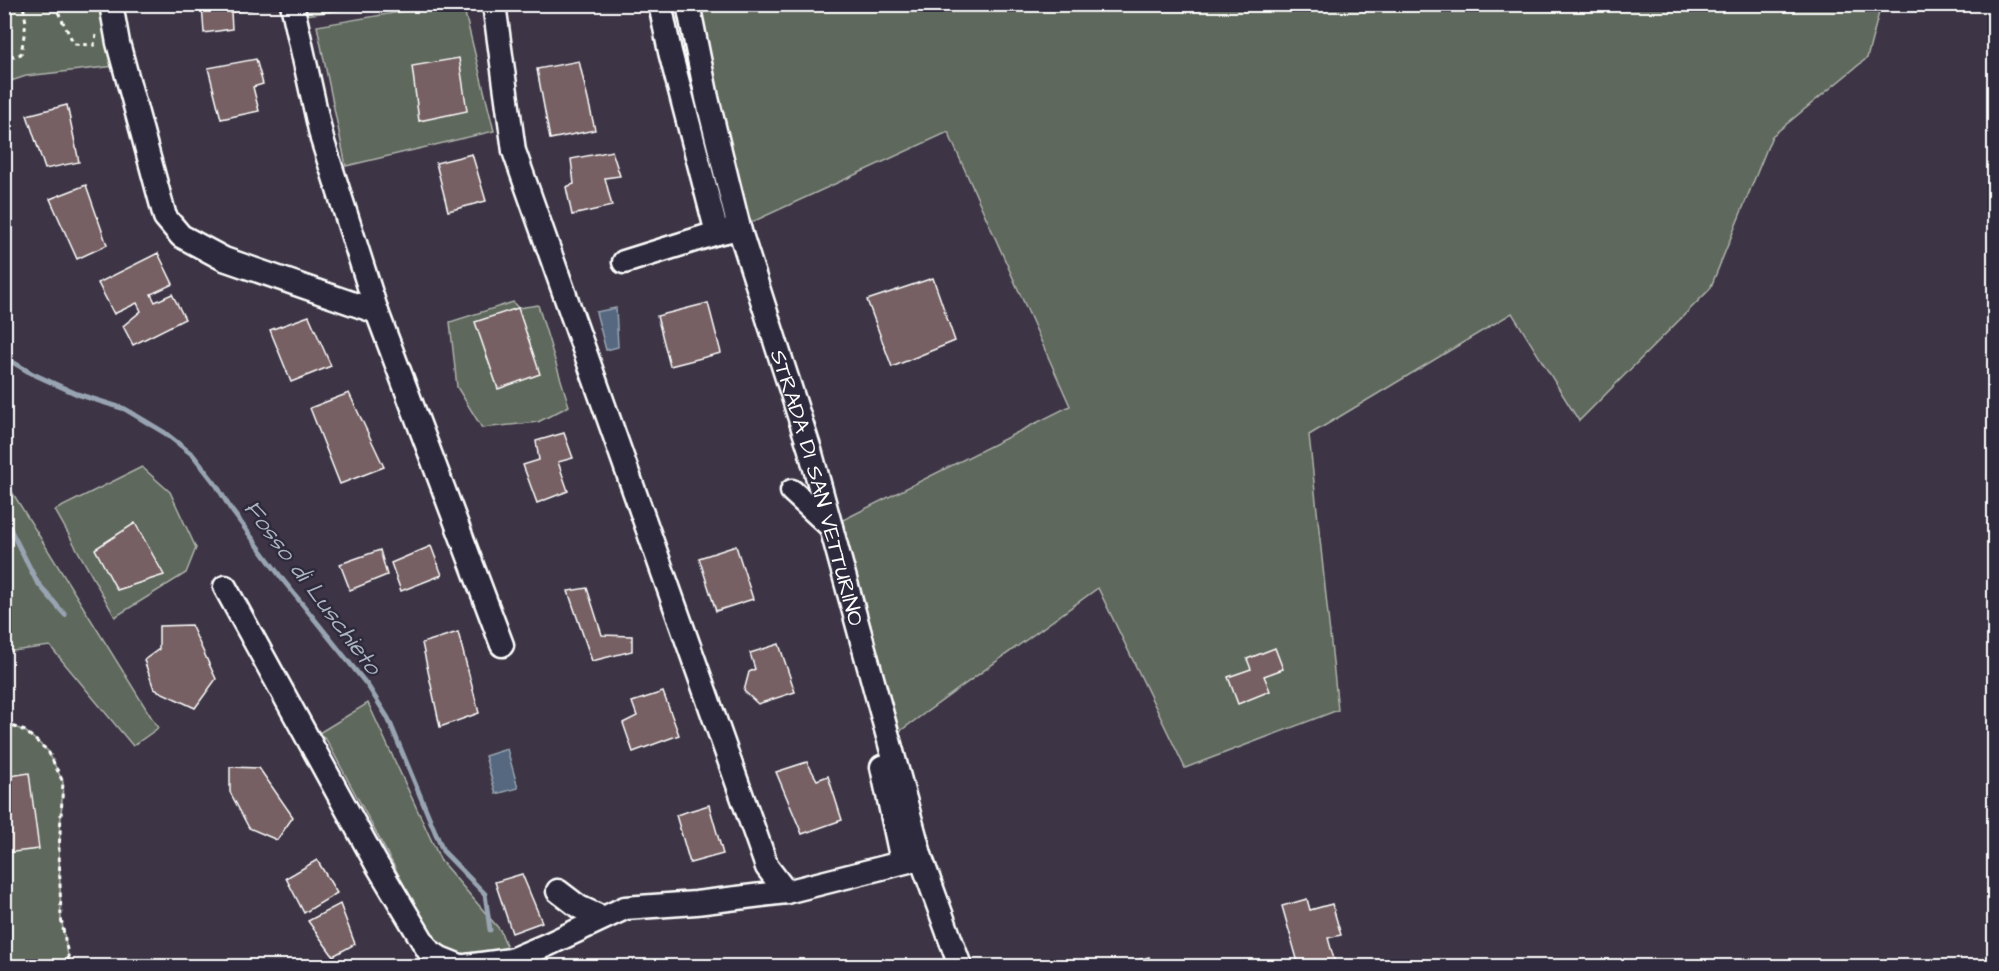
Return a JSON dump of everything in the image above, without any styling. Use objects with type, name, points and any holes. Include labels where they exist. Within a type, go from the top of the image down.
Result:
[{"type":"street","points":[[111,4],[118,43],[165,217],[181,236],[224,259],[377,312]]},
{"type":"street","points":[[292,4],[322,139],[377,312],[502,645]]},
{"type":"street","points":[[494,4],[514,151],[767,867],[786,892]]},
{"type":"street","points":[[624,262],[728,231],[670,52],[660,4]]},
{"type":"street","name":"STRADA DI SAN VETTURINO","points":[[688,4],[707,98],[728,231],[810,450],[831,526],[912,860],[960,966]]},
{"type":"street","points":[[792,491],[831,526]]},
{"type":"street","points":[[225,587],[370,853],[428,950],[460,966]]},
{"type":"street","points":[[466,966],[511,960],[625,908],[696,903],[786,892],[912,860]]},
{"type":"street","points":[[558,891],[579,907],[603,918]]},
{"type":"path","points":[[4,38],[13,57],[21,54],[26,23],[23,4]]},
{"type":"path","points":[[54,4],[74,44],[94,45],[97,30]]},
{"type":"path","points":[[4,723],[25,731],[48,751],[63,782],[59,850],[61,918],[70,966]]},
{"type":"green space","points":[[305,4],[379,5],[306,15]]},
{"type":"green space","points":[[5,5],[112,5],[124,65],[26,76],[5,83]]},
{"type":"green space","points":[[441,5],[463,5],[494,131],[346,166],[317,26]]},
{"type":"green space","points":[[688,5],[1881,5],[1867,58],[1772,136],[1710,289],[1579,421],[1512,313],[1309,435],[1338,710],[1185,768],[1098,588],[889,739],[831,526],[1070,406],[948,132],[739,228]]},
{"type":"green space","points":[[513,302],[518,308],[538,305],[569,406],[538,422],[482,428],[457,387],[450,322]]},
{"type":"green space","points":[[142,467],[170,492],[196,548],[186,573],[115,617],[55,510]]},
{"type":"green space","points":[[4,479],[158,728],[133,746],[50,646],[5,652]]},
{"type":"green space","points":[[368,703],[441,861],[500,930],[509,952],[456,958],[439,950],[327,741],[319,733]]},
{"type":"green space","points":[[4,723],[25,731],[48,751],[63,782],[59,850],[61,918],[70,966],[5,966]]},
{"type":"water","points":[[616,308],[618,347],[606,350],[596,312]]},
{"type":"water","points":[[507,749],[518,788],[496,794],[485,756]]},
{"type":"building","points":[[202,4],[251,4],[252,9],[231,12],[232,29],[204,33]]},
{"type":"building","points":[[459,58],[467,111],[419,121],[412,66]]},
{"type":"building","points":[[256,59],[263,84],[253,87],[259,111],[221,119],[208,68]]},
{"type":"building","points":[[579,61],[595,130],[550,139],[537,69]]},
{"type":"building","points":[[67,105],[79,162],[45,169],[27,115]]},
{"type":"building","points":[[612,151],[620,176],[605,178],[612,206],[572,215],[566,187],[574,184],[571,159]]},
{"type":"building","points":[[472,154],[486,201],[448,211],[436,163]]},
{"type":"building","points":[[86,185],[107,245],[77,259],[50,199]]},
{"type":"building","points":[[158,253],[173,284],[151,294],[155,302],[172,294],[185,319],[133,345],[123,326],[141,311],[137,303],[114,314],[98,283]]},
{"type":"building","points":[[933,278],[955,341],[892,367],[867,300]]},
{"type":"building","points":[[708,303],[721,353],[670,366],[657,316]]},
{"type":"building","points":[[518,308],[540,374],[498,389],[475,322]]},
{"type":"building","points":[[309,316],[331,366],[291,382],[270,330]]},
{"type":"building","points":[[349,393],[384,467],[340,484],[310,408]]},
{"type":"building","points":[[564,433],[573,458],[558,462],[568,491],[537,503],[523,465],[539,460],[536,441]]},
{"type":"building","points":[[135,523],[164,575],[117,590],[95,549]]},
{"type":"building","points":[[431,546],[442,575],[401,591],[391,563]]},
{"type":"building","points":[[736,546],[753,599],[716,611],[699,558]]},
{"type":"building","points":[[380,550],[387,575],[350,590],[340,564]]},
{"type":"building","points":[[587,588],[602,635],[632,636],[632,651],[592,661],[568,591]]},
{"type":"building","points":[[191,625],[216,679],[195,708],[154,689],[144,660],[159,649],[159,626]]},
{"type":"building","points":[[458,632],[479,713],[440,727],[422,643]]},
{"type":"building","points":[[779,644],[795,692],[758,704],[744,691],[749,672],[755,669],[750,653]]},
{"type":"building","points":[[1275,648],[1283,669],[1264,676],[1270,691],[1238,704],[1228,677],[1251,669],[1247,659]]},
{"type":"building","points":[[663,692],[679,735],[633,752],[623,723],[637,716],[632,702]]},
{"type":"building","points":[[807,762],[817,780],[828,776],[842,820],[802,834],[776,772]]},
{"type":"building","points":[[230,767],[259,768],[293,817],[277,840],[249,828],[230,792]]},
{"type":"building","points":[[29,773],[39,849],[5,853],[4,777]]},
{"type":"building","points":[[709,805],[723,854],[690,863],[676,815]]},
{"type":"building","points":[[317,860],[337,893],[304,913],[286,878]]},
{"type":"building","points":[[522,874],[542,922],[512,933],[495,882]]},
{"type":"building","points":[[1307,899],[1310,910],[1332,904],[1341,935],[1328,938],[1335,963],[1322,966],[1299,966],[1282,906]]},
{"type":"building","points":[[340,904],[355,944],[333,956],[308,921]]},
{"type":"building","points":[[1149,957],[1152,966],[1116,966]]},
{"type":"waterway","name":"Fosso di Luschieto","points":[[4,357],[31,373],[77,394],[125,409],[165,433],[193,455],[283,580],[368,686],[388,718],[443,851],[485,894],[490,930]]},
{"type":"waterway","points":[[4,517],[37,582],[65,615]]}]
